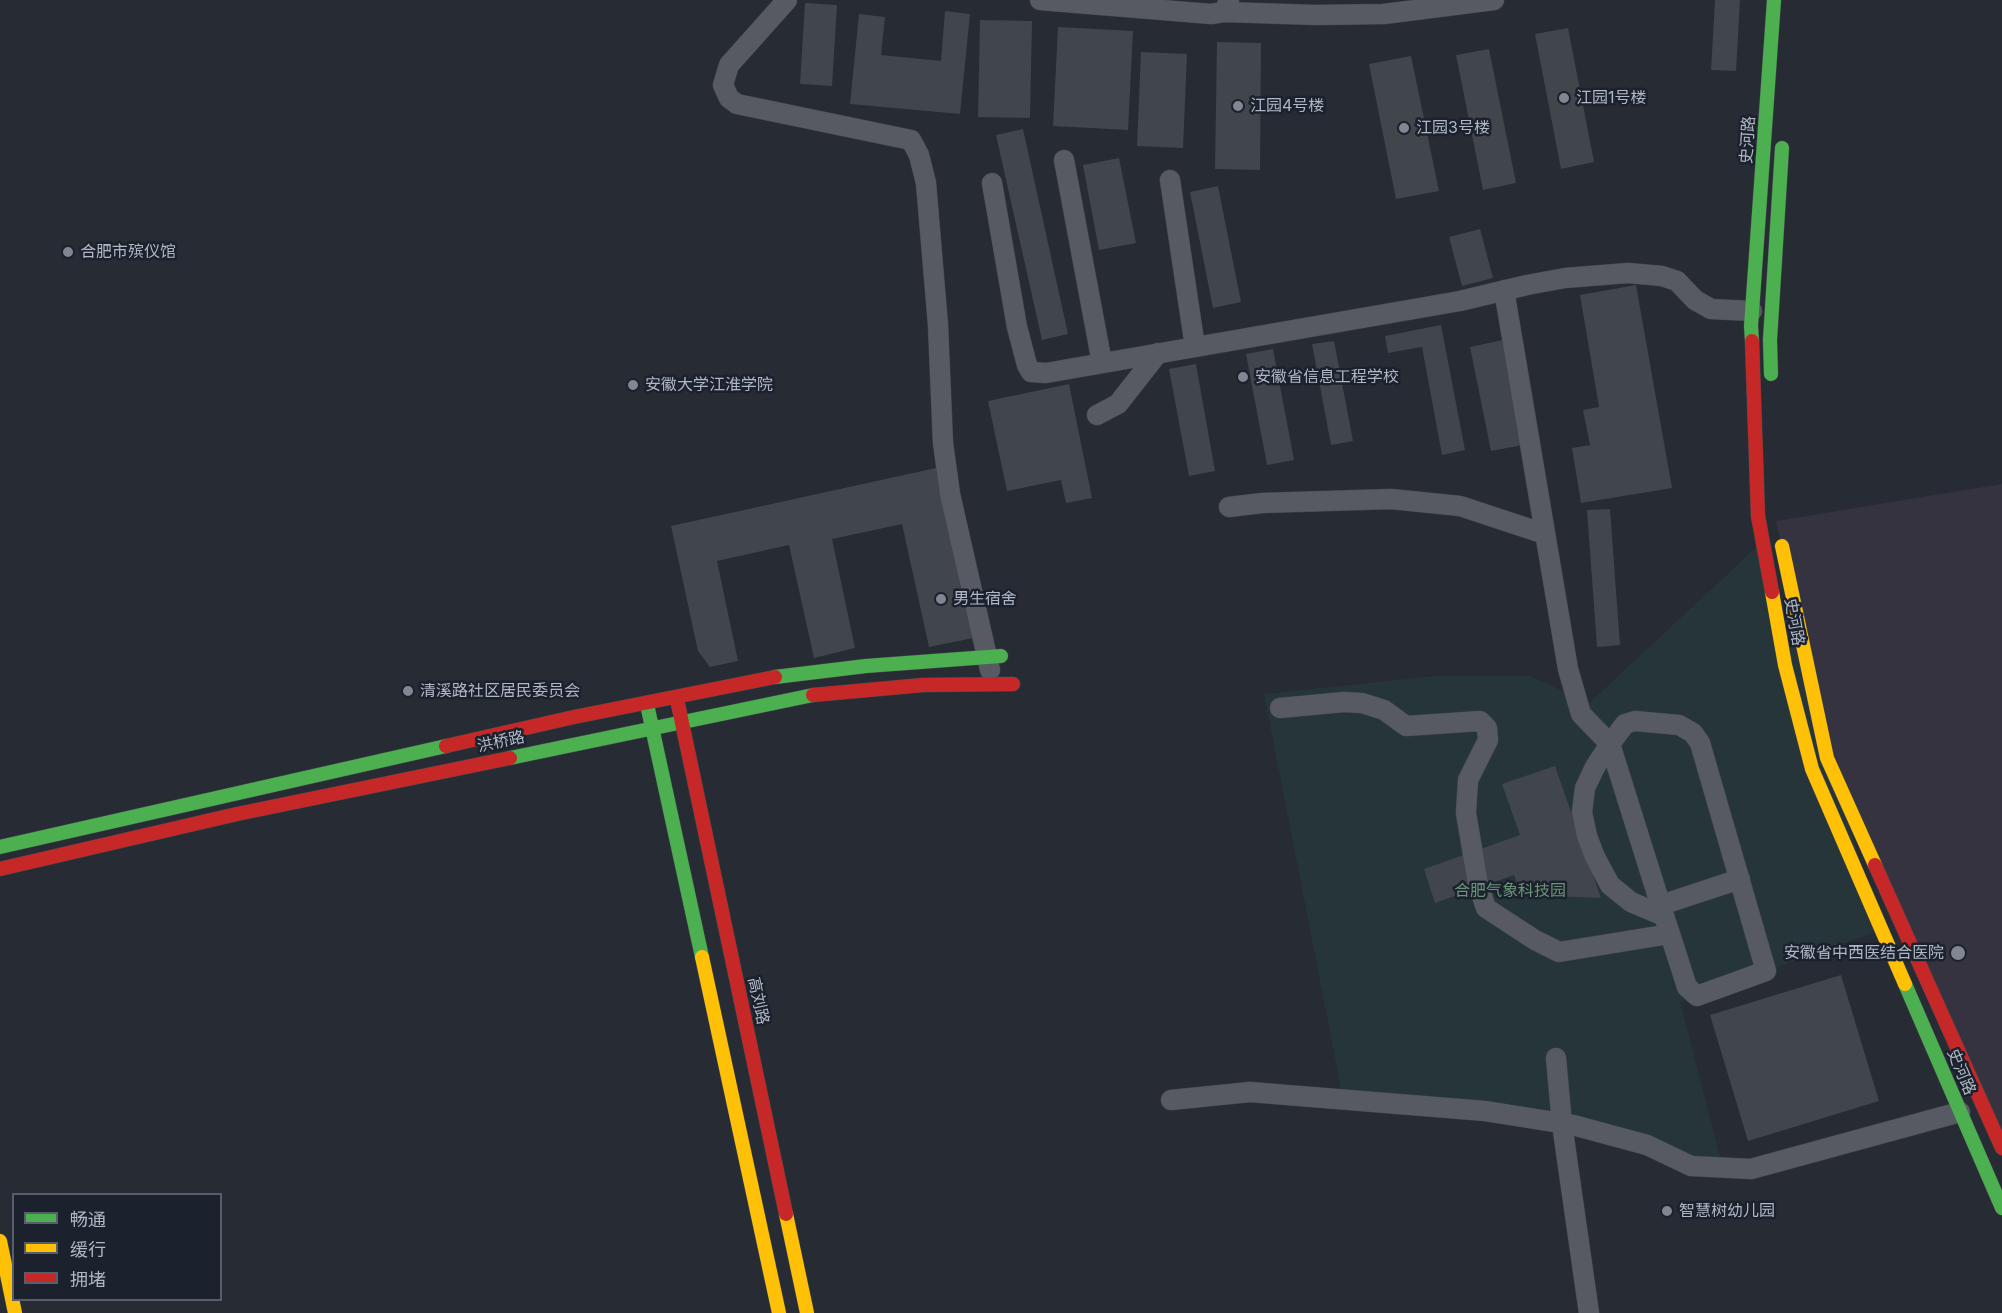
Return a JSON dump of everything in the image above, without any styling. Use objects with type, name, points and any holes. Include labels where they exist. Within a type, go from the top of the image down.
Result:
[{"type":"street","points":[[787,0],[729,64],[723,85],[729,99],[736,104],[911,140],[919,155],[926,183],[938,325],[943,443],[950,494],[994,657],[993,684]]},
{"type":"street","points":[[1040,0],[1211,14],[1227,6],[1317,15],[1384,14],[1494,0]]},
{"type":"street","name":"史河路","points":[[1774,0],[1752,311],[1758,516],[1785,665],[1812,769],[2002,1208]]},
{"type":"street","points":[[1772,390],[1770,340],[1783,138]]},
{"type":"street","points":[[1064,160],[1102,363]]},
{"type":"street","points":[[1170,180],[1195,347]]},
{"type":"street","points":[[992,183],[1017,327],[1031,372],[1046,373],[1460,301],[1565,278],[1628,273],[1662,276],[1677,281],[1695,300],[1711,309],[1752,311]]},
{"type":"street","points":[[1504,290],[1568,669],[1581,714],[1610,744],[1687,987],[1697,996],[1766,971],[1700,743],[1693,733],[1679,724],[1635,721],[1625,724],[1610,744],[1594,767],[1585,788],[1582,812],[1594,857],[1610,885],[1631,902],[1665,918]]},
{"type":"street","points":[[1097,415],[1118,404],[1158,353]]},
{"type":"street","points":[[1229,507],[1262,503],[1391,499],[1460,506],[1545,534]]},
{"type":"street","name":"史河路","points":[[1779,532],[1827,758],[2002,1148]]},
{"type":"street","name":"洪桥路","points":[[0,847],[530,727],[775,677],[866,666],[994,657]]},
{"type":"street","name":"洪桥路","points":[[0,869],[237,814],[812,695],[923,685],[1013,684]]},
{"type":"street","name":"高刘路","points":[[676,696],[807,1313]]},
{"type":"street","points":[[647,702],[779,1313]]},
{"type":"street","points":[[1280,708],[1344,702],[1362,703],[1384,710],[1406,726],[1480,721],[1487,728],[1488,740],[1468,780],[1466,813],[1478,884],[1486,908],[1535,940],[1559,952],[1665,918],[1740,879]]},
{"type":"street","points":[[1556,1058],[1562,1124],[1589,1313]]},
{"type":"street","points":[[1171,1100],[1250,1092],[1485,1111],[1562,1124],[1647,1146],[1691,1166],[1751,1168],[1960,1112]]},
{"type":"street","points":[[0,1241],[12,1299]]},
{"type":"shaded area","name":"安徽省中西医结合医院","points":[[2002,484],[2002,1148],[1827,758],[1776,521]]},
{"type":"green space","name":"合肥气象科技园","points":[[1763,541],[1881,930],[1680,1002],[1723,1168],[1647,1145],[1343,1099],[1264,694],[1434,676],[1530,676],[1589,703]]},
{"type":"building","points":[[1715,0],[1740,0],[1736,71],[1711,70]]},
{"type":"building","points":[[805,3],[837,5],[832,86],[800,84]]},
{"type":"building","points":[[945,11],[970,14],[960,114],[850,104],[859,14],[885,17],[881,55],[941,61]]},
{"type":"building","points":[[980,20],[1032,21],[1030,118],[978,117]]},
{"type":"building","points":[[1058,27],[1133,31],[1128,130],[1053,126]]},
{"type":"building","name":"江园1号楼","points":[[1568,28],[1594,162],[1561,169],[1535,34]]},
{"type":"building","name":"江园4号楼","points":[[1217,42],[1261,43],[1260,170],[1215,169]]},
{"type":"building","points":[[1489,49],[1516,183],[1483,190],[1456,55]]},
{"type":"building","points":[[1141,52],[1187,54],[1183,148],[1137,146]]},
{"type":"building","name":"江园3号楼","points":[[1411,56],[1439,191],[1396,199],[1369,64]]},
{"type":"building","points":[[1023,129],[1068,334],[1042,340],[996,135]]},
{"type":"building","points":[[1119,158],[1136,243],[1099,250],[1083,165]]},
{"type":"building","points":[[1218,186],[1241,302],[1213,308],[1190,192]]},
{"type":"building","points":[[1480,229],[1493,278],[1462,286],[1449,237]]},
{"type":"building","points":[[1636,285],[1672,488],[1581,503],[1572,448],[1590,445],[1583,410],[1599,407],[1580,295]]},
{"type":"building","points":[[1441,325],[1465,450],[1442,455],[1422,347],[1388,353],[1385,336]]},
{"type":"building","points":[[1503,340],[1523,445],[1491,451],[1470,347]]},
{"type":"building","points":[[1334,341],[1353,441],[1331,445],[1312,344]]},
{"type":"building","points":[[1273,349],[1294,460],[1267,465],[1246,354]]},
{"type":"building","points":[[1196,364],[1215,471],[1189,476],[1169,369]]},
{"type":"building","points":[[1069,384],[1092,498],[1066,503],[1061,480],[1007,491],[988,401]]},
{"type":"building","name":"男生宿舍","points":[[936,468],[973,638],[929,647],[902,524],[832,539],[855,648],[814,658],[789,545],[717,561],[738,661],[710,667],[698,651],[671,526]]},
{"type":"building","points":[[1610,509],[1620,645],[1597,647],[1587,510]]},
{"type":"building","points":[[1555,766],[1601,898],[1521,895],[1514,875],[1435,903],[1424,869],[1520,835],[1502,784]]},
{"type":"building","points":[[1841,975],[1879,1101],[1748,1141],[1710,1015]]},
{"type":"traffic: fast","points":[[1752,341],[1751,326],[1774,0]]},
{"type":"traffic: fast","points":[[1771,374],[1770,340],[1782,148]]},
{"type":"traffic: fast","points":[[775,677],[866,666],[1001,656]]},
{"type":"traffic: fast","points":[[510,758],[813,695]]},
{"type":"traffic: fast","points":[[648,709],[702,957]]},
{"type":"traffic: fast","points":[[0,847],[446,746]]},
{"type":"traffic: fast","points":[[1905,984],[2002,1208]]},
{"type":"traffic: slow","points":[[1782,546],[1827,758],[1875,865]]},
{"type":"traffic: slow","points":[[1772,592],[1785,665],[1812,769],[1905,984]]},
{"type":"traffic: slow","points":[[702,957],[779,1313]]},
{"type":"traffic: slow","points":[[786,1214],[807,1313]]},
{"type":"traffic: slow","points":[[0,1241],[12,1299]]},
{"type":"traffic: slow","points":[[12,1301],[15,1313]]},
{"type":"traffic: jam","points":[[1752,341],[1758,516],[1772,592]]},
{"type":"traffic: jam","points":[[446,746],[574,717],[775,677]]},
{"type":"traffic: jam","points":[[813,695],[923,685],[1013,684]]},
{"type":"traffic: jam","points":[[678,704],[786,1214]]},
{"type":"traffic: jam","points":[[0,869],[237,814],[510,758]]},
{"type":"traffic: jam","points":[[1875,865],[2002,1148]]},
{"type":"place","name":"江园1号楼","points":[[1564,98]]},
{"type":"place","name":"江园4号楼","points":[[1238,106]]},
{"type":"place","name":"江园3号楼","points":[[1404,128]]},
{"type":"place","name":"合肥市殡仪馆","points":[[68,252]]},
{"type":"place","name":"安徽省信息工程学校","points":[[1243,377]]},
{"type":"place","name":"安徽大学江淮学院","points":[[633,385]]},
{"type":"place","name":"男生宿舍","points":[[941,599]]},
{"type":"place","name":"清溪路社区居民委员会","points":[[408,691]]},
{"type":"place","name":"安徽省中西医结合医院","points":[[1958,953]]},
{"type":"place","name":"智慧树幼儿园","points":[[1667,1211]]}]
